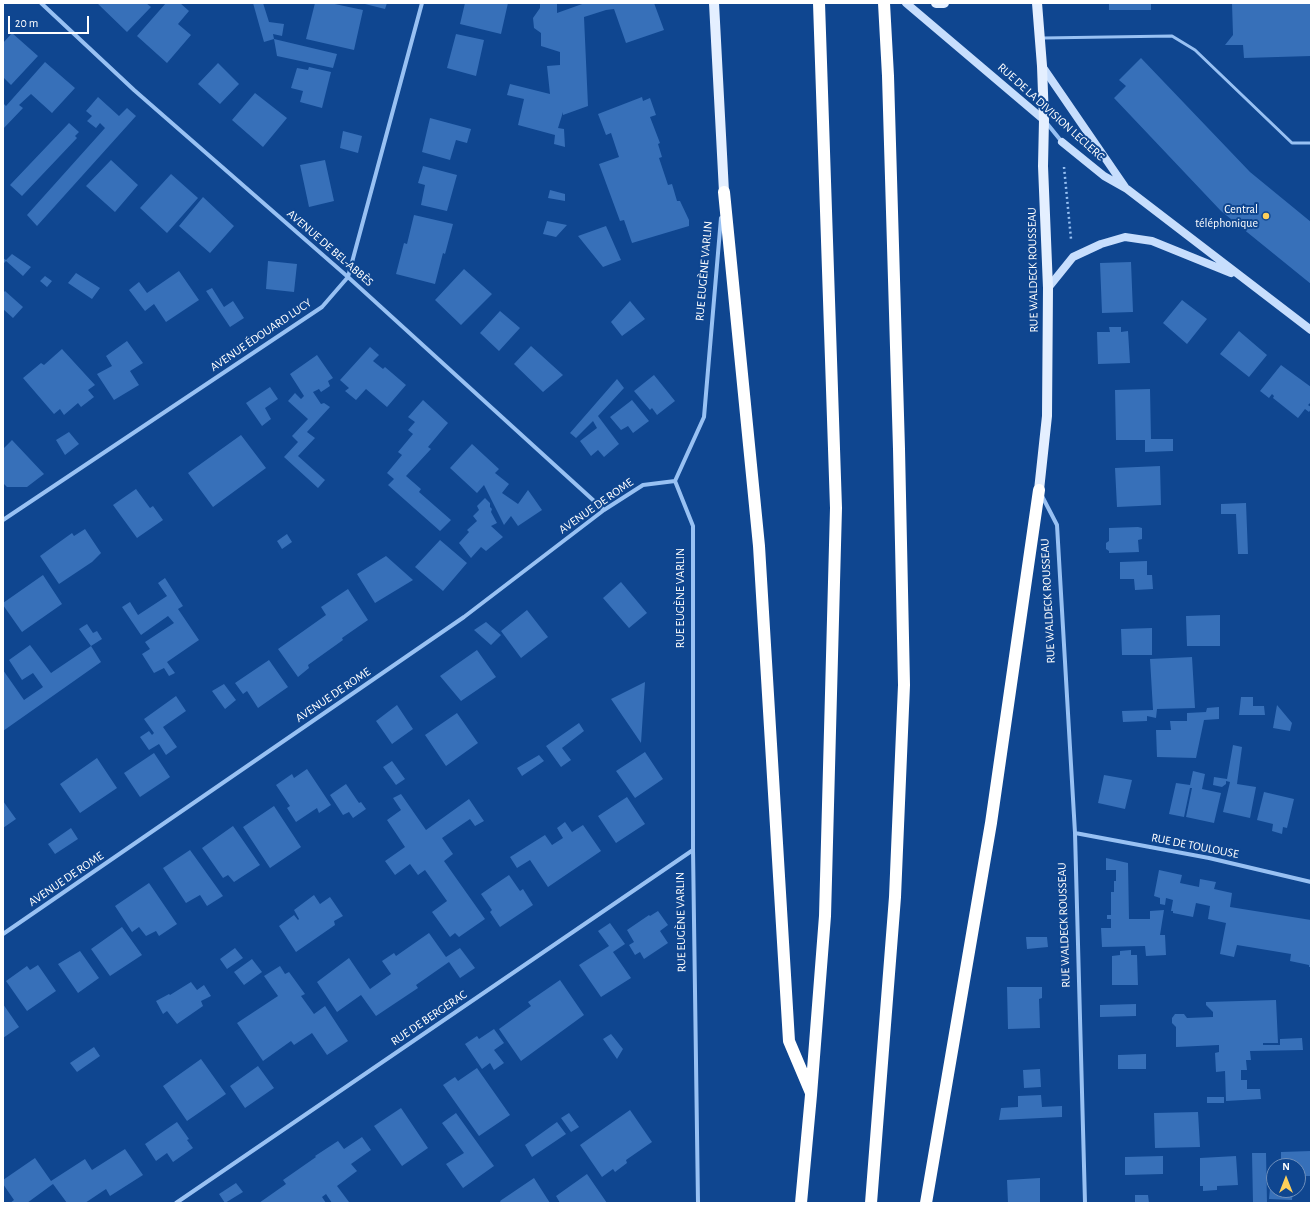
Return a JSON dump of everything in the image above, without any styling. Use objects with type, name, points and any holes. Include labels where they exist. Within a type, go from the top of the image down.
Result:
[{"type":"highway","points":[[801,1203],[825,916],[836,508],[819,3]]},
{"type":"highway","points":[[871,1203],[895,898],[904,685],[888,76],[884,3]]},
{"type":"highway","points":[[724,192],[759,546],[789,1041],[811,1095]]},
{"type":"highway","points":[[926,1203],[991,823],[1039,490]]},
{"type":"main road","name":"RUE EUGÈNE VARLIN","points":[[714,3],[724,192]]},
{"type":"main road","points":[[936,3],[944,3]]},
{"type":"main road","name":"RUE WALDECK ROUSSEAU","points":[[1037,3],[1042,66],[1044,120],[1043,166],[1048,288],[1047,416],[1039,490]]},
{"type":"street","name":"AVENUE DE BEL-ABBÈS","points":[[41,3],[134,90],[348,277],[604,510]]},
{"type":"street","name":"AVENUE ÉDOUARD LUCY","points":[[4,518],[322,307],[348,277],[422,3]]},
{"type":"street","name":"RUE DE LA DIVISION LECLERC","points":[[906,3],[1044,120],[1062,142],[1104,176],[1127,189],[1311,330]]},
{"type":"street","name":"RUE DE LA DIVISION LECLERC","points":[[1042,66],[1127,189]]},
{"type":"street","name":"RUE EUGÈNE VARLIN","points":[[698,1203],[693,850],[693,526],[675,481],[704,417],[724,192]]},
{"type":"street","name":"RUE DE LA DIVISION LECLERC","points":[[1048,288],[1073,257],[1101,244],[1125,238],[1152,241],[1240,277]]},
{"type":"street","name":"AVENUE DE ROME","points":[[3,934],[464,617],[604,510],[643,485],[675,481]]},
{"type":"street","name":"RUE WALDECK ROUSSEAU","points":[[1039,490],[1057,525],[1074,833],[1085,1203]]},
{"type":"street","name":"RUE DE TOULOUSE","points":[[1074,833],[1209,858],[1311,882]]},
{"type":"street","name":"RUE DE BERGERAC","points":[[176,1203],[693,850]]},
{"type":"lane","points":[[1040,38],[1172,36],[1195,50],[1292,144],[1311,143]]},
{"type":"path","points":[[1064,160],[1071,240]]},
{"type":"building","points":[[97,3],[146,3],[151,7],[127,32]]},
{"type":"building","points":[[166,3],[180,3],[189,11],[178,24],[191,35],[167,63],[137,36]]},
{"type":"building","points":[[253,3],[263,3],[269,22],[284,24],[282,36],[273,34],[274,39],[264,42]]},
{"type":"building","points":[[315,3],[330,3],[363,10],[354,50],[306,39]]},
{"type":"building","points":[[361,3],[387,3],[385,9]]},
{"type":"building","points":[[465,3],[508,3],[501,34],[460,24]]},
{"type":"building","points":[[540,3],[557,3],[557,13],[585,3],[654,3],[664,30],[626,43],[614,9],[584,17],[588,106],[563,115],[563,112],[558,128],[564,129],[565,147],[554,144],[555,135],[518,125],[524,99],[507,95],[510,84],[550,94],[547,66],[560,65],[560,52],[541,46],[541,33],[534,28],[533,18],[540,8]]},
{"type":"building","points":[[1109,3],[1151,3],[1151,10],[1109,10]]},
{"type":"building","points":[[1232,3],[1311,3],[1311,56],[1244,58],[1243,45],[1225,45],[1233,35]]},
{"type":"building","points":[[12,33],[38,56],[11,85],[3,77],[3,43]]},
{"type":"building","points":[[456,34],[484,40],[476,76],[447,68]]},
{"type":"building","points":[[274,39],[337,54],[333,68],[277,56]]},
{"type":"building","points":[[1141,58],[1250,172],[1311,222],[1311,284],[1221,211],[1114,98],[1126,86],[1119,80]]},
{"type":"building","points":[[45,62],[75,88],[52,113],[31,94],[19,105],[23,108],[3,129],[3,103],[6,106]]},
{"type":"building","points":[[218,63],[239,84],[220,104],[198,84]]},
{"type":"building","points":[[309,67],[331,72],[322,108],[300,102],[303,91],[291,88],[297,68],[308,70]]},
{"type":"building","points":[[255,93],[287,118],[263,147],[232,120]]},
{"type":"building","points":[[98,97],[119,116],[127,108],[136,116],[37,226],[27,215],[105,128],[100,123],[96,128],[87,121],[92,116],[86,111]]},
{"type":"building","points":[[642,97],[643,101],[650,98],[656,115],[650,117],[660,143],[658,144],[662,157],[659,158],[668,185],[672,184],[677,201],[680,201],[689,220],[689,226],[632,243],[624,220],[620,221],[599,164],[619,157],[611,133],[606,135],[598,114]]},
{"type":"building","points":[[430,118],[471,129],[467,143],[456,140],[450,160],[422,152]]},
{"type":"building","points":[[69,123],[79,132],[75,136],[77,138],[22,196],[10,185]]},
{"type":"building","points":[[343,131],[362,136],[358,153],[340,148]]},
{"type":"building","points":[[111,160],[138,185],[115,212],[86,186]]},
{"type":"building","points":[[325,160],[334,201],[309,207],[300,165]]},
{"type":"building","points":[[423,166],[457,175],[447,211],[421,205],[425,185],[418,183]]},
{"type":"building","points":[[171,174],[198,198],[167,233],[140,208]]},
{"type":"building","points":[[550,190],[565,194],[565,201],[548,198]]},
{"type":"building","points":[[203,197],[234,226],[210,253],[179,226]]},
{"type":"building","points":[[414,215],[453,224],[445,254],[443,253],[435,284],[396,274],[404,243],[407,244]]},
{"type":"building","points":[[547,221],[567,225],[556,237],[543,234]]},
{"type":"building","points":[[606,226],[621,260],[603,267],[578,236]]},
{"type":"building","points":[[12,254],[31,267],[23,276],[6,261],[3,264],[3,258],[6,260]]},
{"type":"building","points":[[268,261],[297,264],[294,292],[266,289]]},
{"type":"building","points":[[1131,262],[1133,312],[1102,313],[1100,263]]},
{"type":"building","points":[[464,269],[492,294],[461,325],[435,300]]},
{"type":"building","points":[[179,271],[199,300],[166,322],[154,304],[145,311],[129,290],[139,282],[147,293]]},
{"type":"building","points":[[76,273],[100,288],[92,299],[68,283]]},
{"type":"building","points":[[45,276],[52,281],[47,287],[40,281]]},
{"type":"building","points":[[212,288],[224,307],[233,301],[244,318],[230,327],[206,291]]},
{"type":"building","points":[[5,291],[23,307],[13,318],[3,309],[3,293]]},
{"type":"building","points":[[1182,300],[1207,319],[1187,344],[1163,323]]},
{"type":"building","points":[[630,301],[645,319],[622,336],[611,322]]},
{"type":"building","points":[[500,311],[520,328],[499,351],[480,333]]},
{"type":"building","points":[[1109,327],[1121,327],[1121,332],[1128,331],[1130,363],[1098,364],[1097,332],[1110,332]]},
{"type":"building","points":[[1239,331],[1267,355],[1249,377],[1220,354]]},
{"type":"building","points":[[127,341],[143,363],[130,371],[139,385],[114,400],[97,374],[112,366],[106,356]]},
{"type":"building","points":[[531,346],[563,375],[543,392],[514,364]]},
{"type":"building","points":[[370,347],[379,355],[373,361],[383,369],[385,367],[406,385],[387,407],[366,389],[356,400],[345,391],[349,388],[340,380]]},
{"type":"building","points":[[62,349],[95,385],[88,390],[94,397],[81,407],[78,403],[64,415],[60,409],[54,414],[23,378],[41,363],[44,365]]},
{"type":"building","points":[[317,355],[333,378],[328,381],[330,386],[321,392],[319,389],[313,392],[321,404],[324,403],[330,407],[307,432],[315,438],[298,456],[325,480],[318,488],[284,457],[298,442],[292,436],[308,419],[288,401],[295,393],[301,399],[304,396],[290,374]]},
{"type":"building","points":[[1281,365],[1311,387],[1311,402],[1308,405],[1311,409],[1309,412],[1305,409],[1298,418],[1273,398],[1274,396],[1272,394],[1269,398],[1260,391]]},
{"type":"building","points":[[654,375],[675,401],[657,415],[652,408],[650,410],[634,391]]},
{"type":"building","points":[[617,379],[624,388],[598,416],[619,444],[604,457],[598,450],[591,456],[580,441],[597,428],[593,421],[576,438],[570,433]]},
{"type":"building","points":[[270,387],[278,399],[265,408],[271,419],[262,426],[246,403]]},
{"type":"building","points":[[1150,389],[1151,439],[1173,439],[1173,451],[1145,452],[1145,440],[1116,440],[1115,390]]},
{"type":"building","points":[[423,400],[448,423],[428,447],[431,449],[406,476],[421,489],[419,492],[451,520],[440,531],[388,485],[394,479],[387,473],[402,455],[398,452],[413,434],[408,430],[415,422],[408,417]]},
{"type":"building","points":[[632,400],[649,421],[633,433],[628,426],[621,430],[610,417]]},
{"type":"building","points":[[69,432],[79,444],[65,455],[56,440]]},
{"type":"building","points":[[241,435],[266,468],[213,507],[188,473]]},
{"type":"building","points":[[12,440],[44,474],[27,487],[7,487],[3,483],[3,449]]},
{"type":"building","points":[[472,444],[499,469],[495,473],[509,484],[502,493],[518,504],[528,490],[542,510],[518,526],[511,516],[504,525],[484,485],[477,493],[450,468]]},
{"type":"building","points":[[1160,466],[1161,505],[1117,507],[1115,468]]},
{"type":"building","points":[[136,489],[150,508],[153,506],[163,520],[137,538],[113,505]]},
{"type":"building","points":[[485,498],[490,503],[490,507],[492,509],[491,512],[497,523],[491,526],[503,537],[486,551],[481,547],[471,558],[459,543],[469,532],[467,530],[477,521],[473,516],[479,510],[477,506]]},
{"type":"building","points":[[1246,503],[1248,554],[1238,554],[1236,514],[1221,514],[1221,504]]},
{"type":"building","points":[[1109,528],[1142,528],[1142,539],[1138,540],[1139,552],[1109,553],[1106,549],[1106,543],[1109,541]]},
{"type":"building","points":[[85,529],[101,553],[92,562],[59,584],[40,556],[72,533],[74,536]]},
{"type":"building","points":[[287,534],[292,542],[282,549],[277,541]]},
{"type":"building","points":[[440,540],[467,563],[443,591],[415,567]]},
{"type":"building","points":[[386,556],[413,580],[375,603],[357,574]]},
{"type":"building","points":[[1147,561],[1147,575],[1152,575],[1153,589],[1135,590],[1134,579],[1120,579],[1120,562]]},
{"type":"building","points":[[43,575],[62,604],[22,632],[3,603]]},
{"type":"building","points":[[165,578],[183,606],[178,609],[199,640],[167,662],[175,673],[169,676],[164,668],[154,673],[142,654],[150,649],[145,642],[174,623],[168,616],[141,635],[122,607],[130,602],[138,615],[167,596],[158,583]]},
{"type":"building","points":[[621,582],[647,613],[629,628],[603,598]]},
{"type":"building","points":[[348,589],[368,620],[308,665],[309,668],[298,677],[278,649],[326,615],[321,607]]},
{"type":"building","points":[[527,610],[548,637],[521,658],[501,631]]},
{"type":"building","points":[[1220,615],[1220,646],[1187,646],[1186,616]]},
{"type":"building","points":[[486,622],[501,635],[491,645],[474,630]]},
{"type":"building","points":[[87,624],[93,633],[97,631],[102,639],[91,646],[79,629]]},
{"type":"building","points":[[1152,628],[1152,655],[1122,655],[1121,629]]},
{"type":"building","points":[[30,645],[51,673],[91,646],[101,662],[3,731],[3,670],[24,700],[43,687],[33,673],[22,680],[9,660]]},
{"type":"building","points":[[477,650],[496,677],[461,701],[440,676]]},
{"type":"building","points":[[1192,657],[1195,708],[1157,709],[1156,718],[1147,716],[1147,721],[1123,722],[1122,711],[1153,710],[1150,659]]},
{"type":"building","points":[[269,660],[288,687],[258,708],[247,691],[243,694],[235,683]]},
{"type":"building","points":[[645,682],[641,743],[611,699]]},
{"type":"building","points":[[224,684],[236,700],[225,709],[212,691]]},
{"type":"building","points":[[176,696],[186,711],[163,727],[177,747],[166,755],[159,744],[149,750],[140,737],[149,731],[152,735],[154,733],[144,719]]},
{"type":"building","points":[[1241,697],[1253,697],[1253,706],[1264,706],[1265,715],[1239,715]]},
{"type":"building","points":[[397,705],[413,729],[392,744],[376,721]]},
{"type":"building","points":[[1277,705],[1292,723],[1290,731],[1273,728]]},
{"type":"building","points":[[1219,707],[1219,719],[1204,720],[1196,758],[1157,757],[1156,730],[1171,730],[1170,721],[1187,721],[1187,713],[1206,712],[1207,708]]},
{"type":"building","points":[[457,713],[478,743],[446,766],[425,735]]},
{"type":"building","points":[[579,723],[584,731],[562,748],[571,760],[561,767],[546,746]]},
{"type":"building","points":[[1233,745],[1242,747],[1237,784],[1256,787],[1250,818],[1223,812],[1230,782],[1226,781],[1226,784],[1222,787],[1213,785],[1214,777],[1227,779]]},
{"type":"building","points":[[645,752],[663,779],[635,798],[616,771]]},
{"type":"building","points":[[154,753],[170,777],[140,797],[124,773]]},
{"type":"building","points":[[539,755],[544,761],[522,776],[517,768]]},
{"type":"building","points":[[97,758],[117,788],[80,813],[60,784]]},
{"type":"building","points":[[392,761],[405,779],[396,785],[383,767]]},
{"type":"building","points":[[307,769],[331,805],[319,813],[317,808],[296,822],[287,808],[290,806],[276,785],[292,774],[294,778]]},
{"type":"building","points":[[1193,771],[1205,774],[1202,789],[1221,793],[1214,823],[1186,817],[1192,788],[1190,788],[1184,817],[1169,814],[1176,783],[1190,785]]},
{"type":"building","points":[[1104,775],[1132,780],[1125,809],[1098,803]]},
{"type":"building","points":[[346,784],[359,803],[361,802],[366,809],[353,818],[349,812],[343,815],[330,795]]},
{"type":"building","points":[[1264,792],[1294,799],[1287,828],[1283,827],[1282,834],[1272,831],[1273,824],[1257,820]]},
{"type":"building","points":[[401,794],[426,830],[469,799],[484,821],[475,826],[470,819],[442,838],[453,854],[444,861],[485,919],[459,937],[455,933],[450,937],[432,912],[447,901],[425,870],[418,875],[410,864],[395,875],[385,861],[405,847],[387,820],[401,810],[393,798]]},
{"type":"building","points":[[627,797],[645,824],[616,843],[598,816]]},
{"type":"building","points":[[3,801],[16,819],[3,828]]},
{"type":"building","points":[[274,806],[301,847],[270,868],[243,827]]},
{"type":"building","points":[[565,822],[572,832],[583,825],[601,851],[548,887],[530,860],[517,868],[510,857],[545,835],[552,845],[563,838],[557,828]]},
{"type":"building","points":[[233,826],[260,865],[234,882],[228,875],[223,878],[202,848]]},
{"type":"building","points":[[71,828],[78,839],[55,854],[48,844]]},
{"type":"building","points":[[190,850],[223,896],[207,906],[200,895],[186,903],[163,868]]},
{"type":"building","points":[[1106,858],[1128,863],[1129,919],[1150,919],[1150,911],[1164,910],[1160,935],[1165,935],[1166,955],[1146,956],[1145,946],[1102,947],[1101,928],[1111,928],[1111,919],[1107,919],[1107,915],[1111,915],[1111,892],[1114,892],[1114,881],[1116,881],[1116,870],[1106,870]]},
{"type":"building","points":[[1159,870],[1182,875],[1180,883],[1199,887],[1200,879],[1216,882],[1214,889],[1232,893],[1230,907],[1311,920],[1311,967],[1309,967],[1309,965],[1290,961],[1291,954],[1237,945],[1234,957],[1220,954],[1226,923],[1208,919],[1210,906],[1196,903],[1193,917],[1173,913],[1173,911],[1171,911],[1173,900],[1166,898],[1165,905],[1160,904],[1160,898],[1154,896]]},
{"type":"building","points":[[509,875],[520,891],[523,889],[533,905],[500,927],[490,912],[492,910],[481,894]]},
{"type":"building","points":[[149,883],[177,924],[159,936],[156,931],[146,936],[139,927],[132,932],[115,906]]},
{"type":"building","points":[[314,895],[320,904],[330,897],[343,916],[334,921],[335,925],[296,952],[279,926],[294,915],[298,920],[299,919],[294,910]]},
{"type":"building","points":[[658,911],[668,925],[660,931],[668,943],[644,959],[640,952],[635,955],[629,945],[634,942],[627,930],[649,915],[650,916]]},
{"type":"building","points":[[610,923],[625,944],[613,952],[631,978],[601,997],[579,965],[609,946],[598,931]]},
{"type":"building","points":[[122,927],[142,955],[110,976],[91,949]]},
{"type":"building","points":[[429,933],[446,957],[460,948],[475,968],[460,978],[449,962],[416,985],[418,988],[376,1016],[361,995],[337,1012],[317,982],[349,958],[370,989],[391,974],[382,961],[394,953],[396,956]]},
{"type":"building","points":[[1026,937],[1047,937],[1048,947],[1027,949]]},
{"type":"building","points":[[235,948],[243,958],[227,969],[220,959]]},
{"type":"building","points":[[1131,950],[1131,955],[1137,955],[1138,985],[1112,985],[1112,956],[1120,955],[1120,951]]},
{"type":"building","points":[[80,951],[99,978],[78,993],[58,964]]},
{"type":"building","points":[[252,959],[262,972],[244,985],[234,972]]},
{"type":"building","points":[[38,965],[56,991],[27,1011],[6,981],[27,966],[30,970]]},
{"type":"building","points":[[280,966],[285,974],[289,972],[305,994],[301,996],[314,1014],[325,1006],[348,1041],[327,1055],[312,1033],[294,1045],[291,1041],[263,1061],[237,1023],[278,996],[264,976]]},
{"type":"building","points":[[560,980],[584,1015],[521,1061],[499,1029],[531,1006],[528,1002]]},
{"type":"building","points":[[191,982],[197,990],[204,985],[211,996],[201,1001],[203,1006],[177,1024],[167,1011],[163,1014],[156,1001],[169,994],[170,995]]},
{"type":"building","points":[[1007,987],[1042,987],[1042,998],[1039,999],[1040,1028],[1008,1029]]},
{"type":"building","points":[[1276,1000],[1278,1043],[1263,1043],[1263,1045],[1280,1045],[1280,1039],[1302,1038],[1303,1050],[1250,1051],[1251,1060],[1246,1060],[1247,1070],[1241,1070],[1241,1080],[1247,1080],[1247,1089],[1260,1089],[1261,1099],[1226,1101],[1225,1071],[1216,1072],[1215,1053],[1219,1052],[1219,1045],[1176,1047],[1176,1027],[1172,1023],[1172,1018],[1175,1014],[1184,1014],[1187,1018],[1213,1017],[1213,1012],[1206,1005],[1206,1002]]},
{"type":"building","points":[[3,1004],[19,1027],[3,1038]]},
{"type":"building","points":[[1136,1004],[1136,1016],[1100,1017],[1100,1005]]},
{"type":"building","points":[[494,1029],[504,1043],[494,1050],[504,1063],[494,1070],[490,1063],[482,1069],[465,1044],[477,1036],[479,1039]]},
{"type":"building","points":[[611,1034],[623,1049],[617,1059],[603,1039]]},
{"type":"building","points":[[94,1047],[100,1056],[77,1072],[70,1063]]},
{"type":"building","points":[[1146,1054],[1146,1069],[1118,1069],[1118,1055]]},
{"type":"building","points":[[201,1059],[226,1094],[187,1121],[163,1086]]},
{"type":"building","points":[[258,1066],[274,1088],[245,1108],[230,1086]]},
{"type":"building","points":[[477,1068],[510,1115],[479,1136],[443,1085],[455,1077],[458,1081]]},
{"type":"building","points":[[1040,1069],[1041,1087],[1024,1088],[1023,1070]]},
{"type":"building","points":[[1041,1095],[1042,1107],[1062,1106],[1062,1117],[999,1120],[1001,1108],[1018,1107],[1018,1096]]},
{"type":"building","points":[[1207,1097],[1224,1097],[1224,1103],[1207,1103]]},
{"type":"building","points":[[401,1108],[428,1148],[402,1166],[374,1126]]},
{"type":"building","points":[[630,1110],[652,1142],[626,1160],[627,1163],[615,1172],[613,1169],[602,1177],[580,1145]]},
{"type":"building","points":[[1198,1112],[1200,1147],[1155,1148],[1154,1113]]},
{"type":"building","points":[[456,1113],[494,1166],[463,1188],[446,1164],[464,1153],[442,1123]]},
{"type":"building","points":[[569,1113],[579,1127],[571,1132],[561,1118]]},
{"type":"building","points":[[177,1122],[189,1139],[187,1140],[193,1148],[173,1162],[167,1153],[156,1161],[145,1144]]},
{"type":"building","points":[[557,1122],[566,1134],[532,1157],[525,1145]]},
{"type":"building","points":[[362,1137],[371,1150],[351,1164],[357,1171],[337,1186],[349,1202],[332,1203],[326,1194],[322,1197],[326,1203],[259,1203],[286,1184],[283,1180],[338,1141],[344,1149]]},
{"type":"building","points":[[125,1149],[143,1175],[110,1196],[106,1189],[85,1203],[67,1203],[53,1184],[27,1203],[10,1203],[14,1200],[3,1184],[3,1180],[35,1158],[51,1181],[85,1159],[92,1170]]},
{"type":"building","points":[[1311,1151],[1311,1176],[1306,1176],[1306,1158],[1281,1158],[1281,1152]]},
{"type":"building","points":[[1252,1153],[1266,1153],[1267,1203],[1253,1203]]},
{"type":"building","points":[[1163,1156],[1163,1174],[1125,1175],[1125,1157]]},
{"type":"building","points":[[1236,1156],[1238,1185],[1217,1186],[1217,1190],[1203,1191],[1203,1186],[1200,1186],[1200,1158]]},
{"type":"building","points":[[587,1174],[607,1203],[560,1203],[556,1196]]},
{"type":"building","points":[[534,1178],[550,1203],[501,1203],[500,1201]]},
{"type":"building","points":[[1040,1178],[1040,1203],[1008,1203],[1007,1180]]},
{"type":"building","points":[[236,1183],[243,1192],[225,1203],[219,1194]]},
{"type":"building","points":[[1135,1195],[1148,1195],[1149,1203],[1135,1203]]},
{"type":"building","points":[[1269,1198],[1292,1198],[1292,1200]]},
{"type":"place","name":"Central téléphonique","points":[[1266,216]]}]
